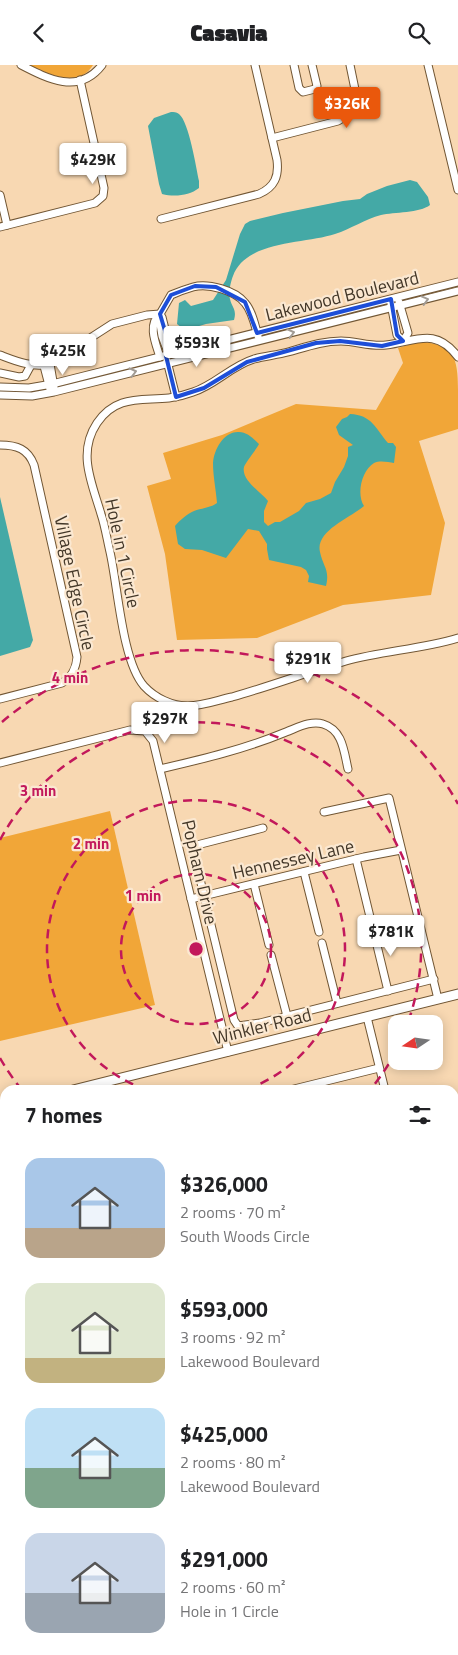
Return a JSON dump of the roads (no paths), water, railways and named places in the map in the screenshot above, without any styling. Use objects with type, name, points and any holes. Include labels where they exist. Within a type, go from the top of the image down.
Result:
[{"type":"street","points":[[21,65],[45,77],[67,83],[94,74],[102,65]]},
{"type":"street","points":[[161,219],[266,191],[276,180],[278,174],[272,137],[255,65]]},
{"type":"street","points":[[294,65],[299,88],[302,92],[315,89],[317,86],[312,65]]},
{"type":"street","points":[[272,137],[338,121],[351,113],[357,99],[350,65]]},
{"type":"street","points":[[430,65],[458,190]]},
{"type":"street","points":[[0,195],[4,226],[95,203],[103,196],[104,188],[80,80]]},
{"type":"street","name":"Lakewood Boulevard","points":[[0,395],[32,396],[52,388],[257,333],[458,282]]},
{"type":"street","points":[[176,397],[162,344],[153,329],[155,319],[160,315],[171,295],[195,286],[216,287],[233,294],[245,302],[252,317],[259,341]]},
{"type":"street","name":"Lakewood Boulevard","points":[[166,358],[259,341],[458,291]]},
{"type":"street","points":[[394,298],[400,307],[408,333],[403,341],[397,335],[392,309],[394,298]]},
{"type":"street","points":[[0,355],[24,364],[47,365],[112,324],[147,315],[160,315]]},
{"type":"street","points":[[160,315],[163,318],[168,341],[162,344]]},
{"type":"street","name":"Hole in 1 Circle","points":[[458,357],[448,346],[436,340],[421,338],[382,346],[340,341],[316,343],[247,362],[204,388],[176,397],[140,399],[119,405],[107,413],[97,424],[90,436],[87,451],[88,473],[111,555],[131,663],[141,683],[151,693],[175,705],[198,705],[261,689],[350,660],[379,653],[423,647],[458,638]]},
{"type":"street","points":[[0,373],[19,377],[26,376],[31,365]]},
{"type":"street","points":[[47,365],[52,388]]},
{"type":"street","name":"Lakewood Boulevard","points":[[0,387],[52,388]]},
{"type":"street","name":"Village Edge Circle","points":[[0,445],[20,447],[27,452],[34,465],[77,657],[75,670],[62,683],[0,699]]},
{"type":"street","points":[[160,769],[244,748],[303,725],[317,723],[330,727],[340,737],[348,769]]},
{"type":"street","name":"Popham Drive","points":[[0,763],[130,730],[144,731],[153,741],[228,1052]]},
{"type":"street","points":[[324,812],[389,798],[438,999]]},
{"type":"street","points":[[263,828],[197,845],[193,850],[233,1017],[238,1026],[434,979]]},
{"type":"street","name":"Hennessey Lane","points":[[191,899],[401,850]]},
{"type":"street","points":[[356,859],[371,921]]},
{"type":"street","points":[[304,872],[320,932]]},
{"type":"street","points":[[254,884],[269,945]]},
{"type":"street","points":[[373,929],[388,991]]},
{"type":"street","points":[[322,943],[337,1003]]},
{"type":"street","points":[[271,955],[286,1016]]},
{"type":"street","name":"Winkler Road","points":[[93,1085],[458,994]]},
{"type":"street","points":[[367,1017],[384,1085]]},
{"type":"street","points":[[310,1085],[379,1068]]},
{"type":"water","points":[[171,112],[179,114],[186,126],[199,181],[199,188],[191,193],[181,195],[162,194],[148,126],[154,118]]},
{"type":"water","points":[[410,180],[417,182],[428,197],[430,205],[426,208],[375,217],[335,234],[278,245],[250,256],[240,264],[231,284],[229,296],[235,311],[234,320],[206,324],[189,329],[182,328],[177,324],[179,303],[185,300],[191,306],[213,300],[226,280],[240,234],[245,224],[283,213],[360,199],[387,186]]},
{"type":"water","points":[[350,414],[368,420],[388,443],[393,443],[396,447],[394,463],[384,461],[370,466],[363,477],[360,489],[364,506],[328,531],[323,538],[320,544],[320,552],[327,572],[326,586],[308,582],[309,576],[306,570],[301,567],[269,560],[267,544],[259,531],[248,529],[226,558],[202,550],[185,549],[178,544],[175,526],[191,512],[217,503],[213,463],[215,452],[229,434],[234,432],[245,433],[259,444],[245,465],[244,472],[248,481],[268,501],[264,511],[264,522],[268,526],[275,522],[280,522],[299,511],[306,503],[331,493],[344,467],[348,456],[348,447],[353,445],[339,435],[336,427],[342,419]]},
{"type":"water","points":[[0,497],[33,640],[30,647],[0,656]]}]
